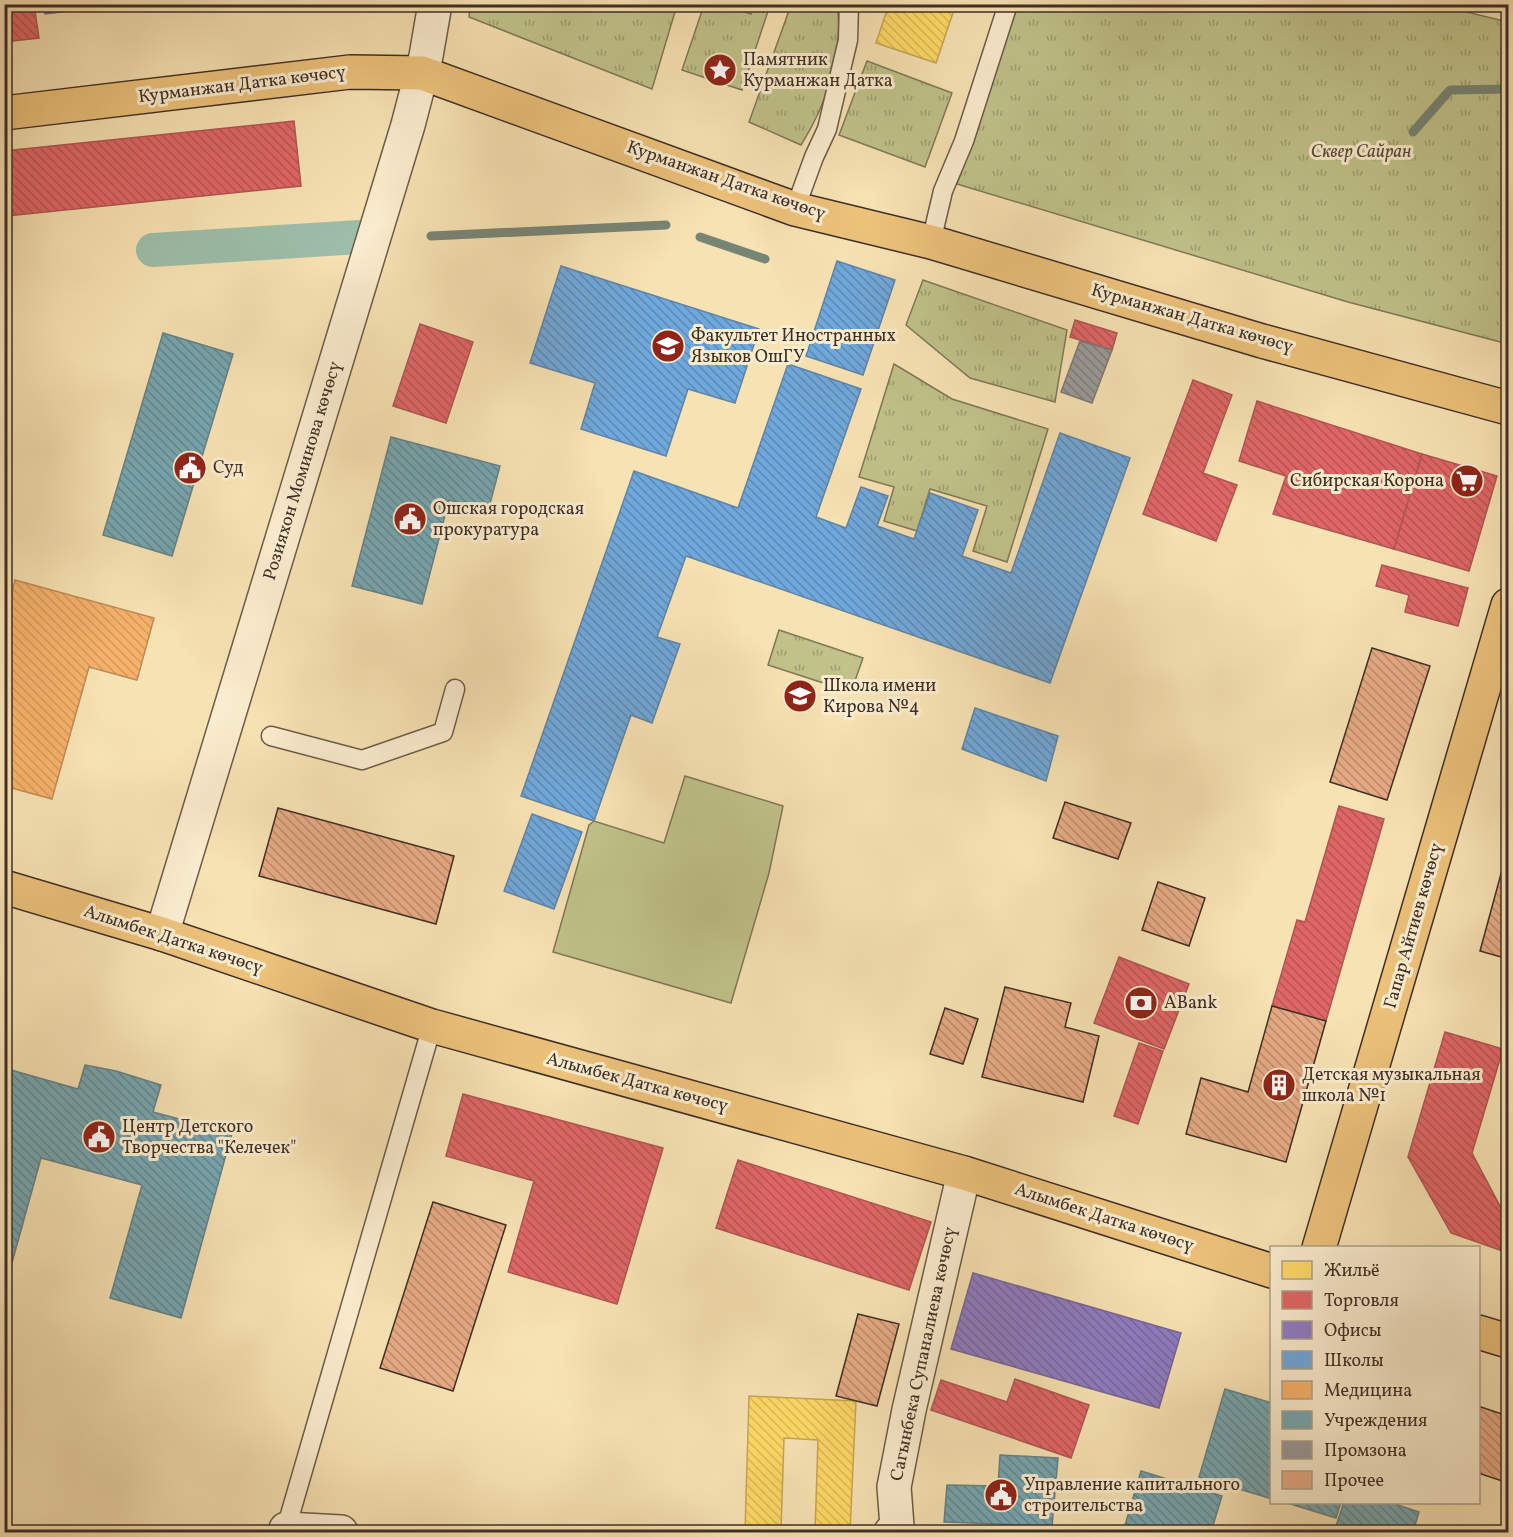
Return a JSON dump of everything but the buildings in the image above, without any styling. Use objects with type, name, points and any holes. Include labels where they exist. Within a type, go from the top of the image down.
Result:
[{"type":"main road","name":"Курманжан Датка көчөсү","points":[[4,113],[350,72],[422,73],[795,209],[931,242],[1262,341],[1509,408]]},
{"type":"main road","name":"Гапар Айтиев көчөсү","points":[[1320,1246],[1509,604]]},
{"type":"main road","name":"Алымбек Датка көчөсү","points":[[4,887],[162,934],[432,1026],[964,1173],[1270,1270]]},
{"type":"main road","points":[[1480,1332],[1509,1341]]},
{"type":"street","name":"Розияхон Моминова көчөсү","points":[[162,934],[422,73],[435,15],[435,4]]},
{"type":"street","name":"Сагынбека Супаналиева көчөсү","points":[[898,1530],[894,1487],[898,1465],[964,1173]]},
{"type":"street","points":[[285,1531],[340,1533]]},
{"type":"lane","points":[[795,209],[814,157],[828,129],[848,40],[849,4]]},
{"type":"lane","points":[[931,242],[944,191],[964,141],[1008,4]]},
{"type":"lane","points":[[271,736],[362,760],[443,732],[455,689]]},
{"type":"lane","points":[[285,1531],[432,1026]]},
{"type":"green space","points":[[470,4],[677,5],[652,89],[469,17]]},
{"type":"green space","name":"Сквер Сайран","points":[[1434,4],[1508,22],[1508,344],[1348,302],[957,184],[1018,5]]},
{"type":"green space","points":[[704,5],[723,5],[751,14],[754,5],[770,5],[742,90],[682,70]]},
{"type":"green space","points":[[791,5],[837,5],[839,23],[836,60],[826,95],[801,145],[749,122]]},
{"type":"green space","points":[[867,61],[952,93],[925,167],[839,135]]},
{"type":"green space","points":[[923,280],[1067,330],[1055,402],[970,378],[906,325]]},
{"type":"green space","points":[[894,364],[952,399],[1048,429],[1007,562],[973,551],[987,506],[930,489],[917,531],[884,521],[894,487],[859,477]]},
{"type":"green space","points":[[779,630],[863,658],[851,692],[768,665]]},
{"type":"green space","points":[[685,776],[783,806],[769,873],[731,1003],[553,952],[589,825],[594,821],[664,843]]},
{"type":"waterway","points":[[1413,132],[1450,90],[1508,89]]},
{"type":"waterway","points":[[431,236],[666,225]]},
{"type":"waterway","points":[[153,250],[360,237]]},
{"type":"waterway","points":[[700,237],[765,259]]},
{"type":"place","name":"Памятник Курманжан Датка","points":[[720,70]]},
{"type":"place","name":"Факультет Иностранных Языков ОшГУ","points":[[668,346]]},
{"type":"place","name":"Суд","points":[[190,468]]},
{"type":"place","name":"Сибирская Корона","points":[[1467,481]]},
{"type":"place","name":"Ошская городская прокуратура","points":[[410,519]]},
{"type":"place","name":"Школа имени Кирова №4","points":[[800,696]]},
{"type":"place","name":"ABank","points":[[1141,1003]]},
{"type":"place","name":"Детская музыкальная школа №1","points":[[1279,1085]]},
{"type":"place","name":"Центр Детского Творчества \"Келечек\"","points":[[99,1137]]},
{"type":"place","name":"Управление капитального строительства","points":[[1001,1495]]}]
